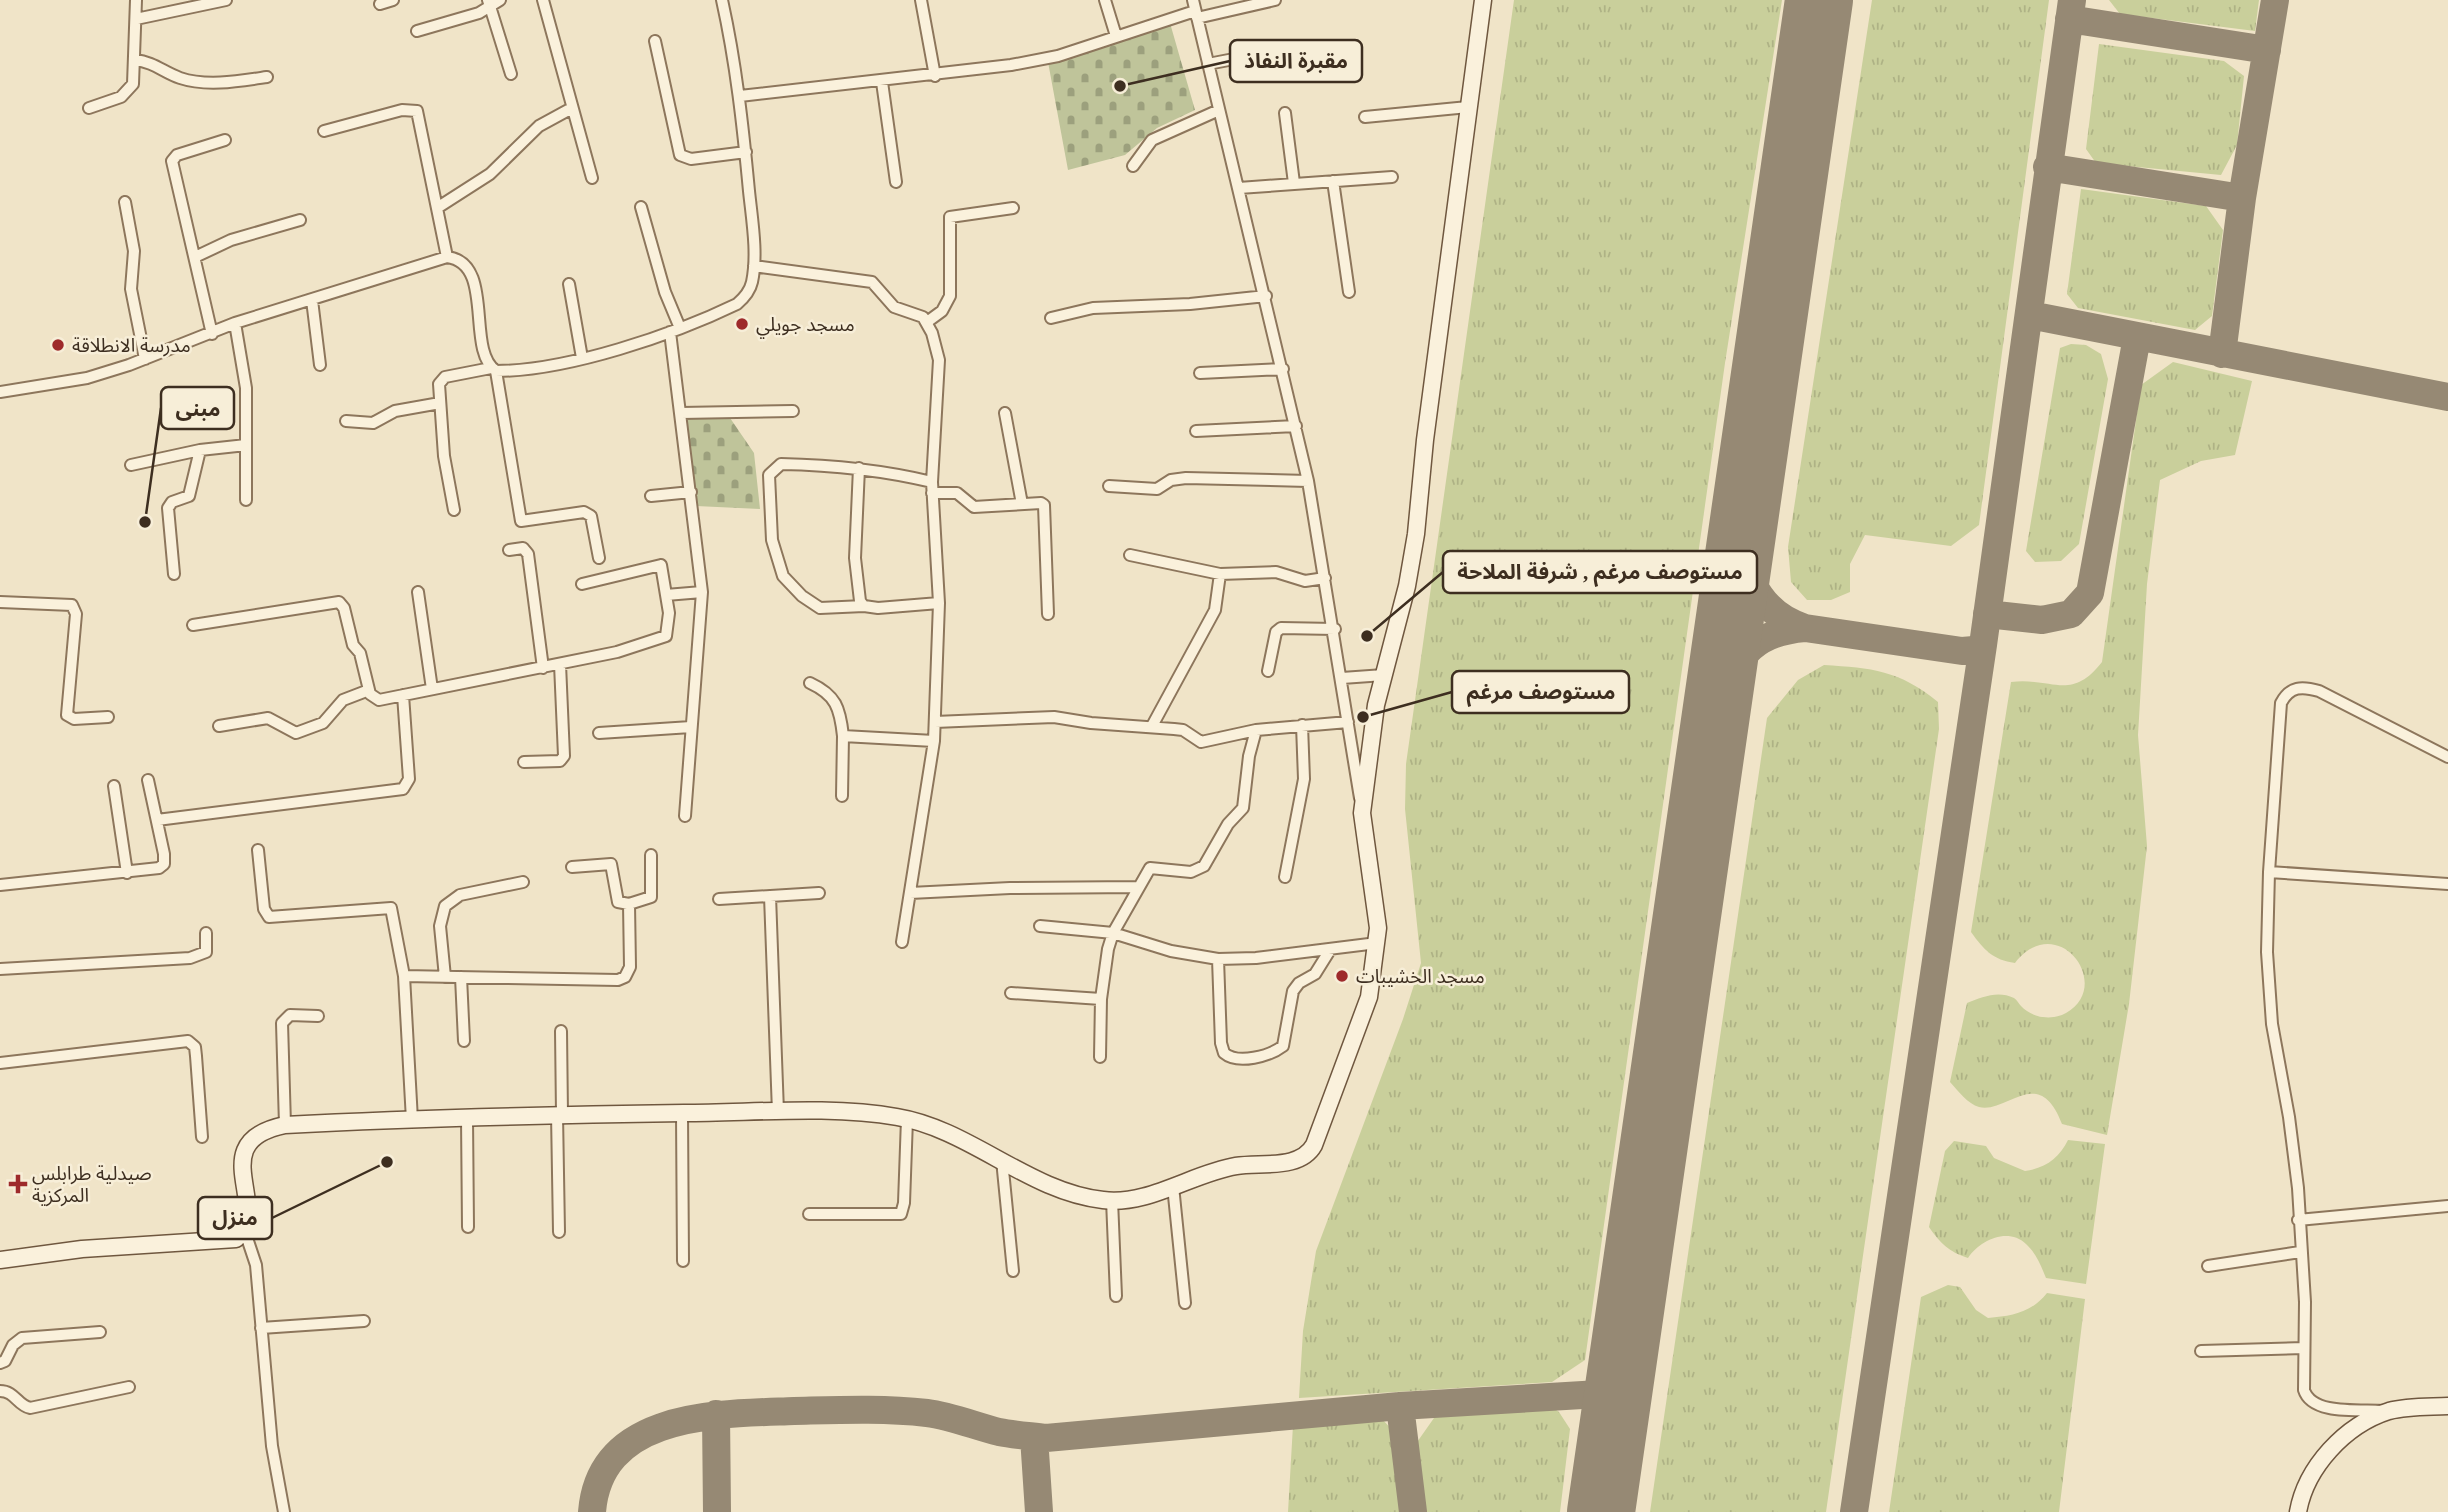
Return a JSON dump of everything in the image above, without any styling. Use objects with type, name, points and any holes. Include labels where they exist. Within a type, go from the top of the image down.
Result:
[{"type":"main road","points":[[0,1259],[114,1246],[227,1242],[242,1234],[246,1223],[246,1147],[254,1135],[285,1125],[560,1114],[864,1114],[907,1119],[1074,1193],[1112,1200],[1173,1186],[1235,1167],[1295,1161],[1310,1153],[1369,997],[1377,943],[1375,900],[1362,813],[1376,705],[1407,586],[1416,534],[1483,0]]},
{"type":"main road","points":[[2298,1512],[2305,1489],[2323,1458],[2347,1434],[2389,1411],[2448,1406]]},
{"type":"street","points":[[89,108],[129,92],[135,60],[136,0]]},
{"type":"street","points":[[136,19],[226,0]]},
{"type":"street","points":[[380,4],[393,0]]},
{"type":"street","points":[[543,0],[592,178]]},
{"type":"street","points":[[454,510],[444,456],[438,388],[445,377],[494,369],[539,369],[582,358],[675,330],[737,304],[751,286],[754,266],[746,152],[736,59],[722,0]]},
{"type":"street","points":[[921,0],[935,76]]},
{"type":"street","points":[[1105,0],[1116,36]]},
{"type":"street","points":[[740,96],[935,76],[1058,56],[1195,10],[1275,0]]},
{"type":"street","points":[[417,31],[479,13],[493,2],[511,74]]},
{"type":"street","points":[[1195,10],[1266,296],[1308,481],[1335,629],[1362,813]]},
{"type":"street","points":[[655,41],[676,149],[680,155],[691,159],[746,152]]},
{"type":"street","points":[[1208,64],[1280,50]]},
{"type":"street","points":[[135,60],[150,62],[191,81],[237,81],[267,77]]},
{"type":"street","points":[[882,82],[896,182]]},
{"type":"street","points":[[1365,117],[1468,107]]},
{"type":"street","points":[[437,208],[490,174],[539,126],[572,108]]},
{"type":"street","points":[[324,131],[402,110],[417,111],[447,257]]},
{"type":"street","points":[[1133,166],[1152,140],[1219,110]]},
{"type":"street","points":[[1285,113],[1294,183]]},
{"type":"street","points":[[212,334],[172,161],[177,155],[225,140]]},
{"type":"street","points":[[1239,188],[1392,177]]},
{"type":"street","points":[[1333,181],[1349,292]]},
{"type":"street","points":[[125,202],[134,251],[131,289],[145,359]]},
{"type":"street","points":[[641,206],[675,330],[681,413],[702,592],[685,816]]},
{"type":"street","points":[[927,322],[943,312],[950,296],[950,217],[1013,208]]},
{"type":"street","points":[[195,257],[231,240],[300,220]]},
{"type":"street","points":[[0,392],[87,378],[145,359],[235,323],[447,257],[462,261],[469,270],[485,349],[494,369],[521,521],[584,512],[591,516],[599,558]]},
{"type":"street","points":[[754,266],[872,282],[894,307],[923,317],[939,360],[932,487],[939,603],[934,741],[902,942]]},
{"type":"street","points":[[569,284],[582,358]]},
{"type":"street","points":[[1051,318],[1093,307],[1190,304],[1266,296]]},
{"type":"street","points":[[312,300],[320,365]]},
{"type":"street","points":[[235,323],[246,388],[246,500]]},
{"type":"street","points":[[1200,373],[1283,369]]},
{"type":"street","points":[[346,421],[379,422],[395,411],[440,403]]},
{"type":"street","points":[[681,413],[793,411]]},
{"type":"street","points":[[1005,413],[1022,504]]},
{"type":"street","points":[[1196,432],[1296,426]]},
{"type":"street","points":[[131,465],[200,450],[246,445]]},
{"type":"street","points":[[174,574],[168,508],[172,502],[189,496],[200,450]]},
{"type":"street","points":[[939,603],[878,608],[820,608],[802,596],[783,576],[772,540],[769,475],[781,464],[859,468],[957,494],[974,506],[1041,503],[1046,509],[1048,614]]},
{"type":"street","points":[[859,468],[855,558],[864,606]]},
{"type":"street","points":[[1109,486],[1157,489],[1171,480],[1186,478],[1308,481]]},
{"type":"street","points":[[651,496],[691,492]]},
{"type":"street","points":[[509,550],[523,548],[527,551],[543,668]]},
{"type":"street","points":[[1130,555],[1220,573],[1276,572],[1304,581],[1325,578]]},
{"type":"street","points":[[192,625],[339,602],[344,608],[353,645],[360,653],[369,690],[379,700],[543,668],[662,640],[666,636],[670,624],[661,565],[582,584]]},
{"type":"street","points":[[1152,726],[1215,610],[1220,573]]},
{"type":"street","points":[[418,592],[432,689]]},
{"type":"street","points":[[666,595],[702,592]]},
{"type":"street","points":[[0,602],[72,605],[76,614],[67,715],[74,719],[108,717]]},
{"type":"street","points":[[1268,671],[1276,632],[1280,628],[1335,629]]},
{"type":"street","points":[[524,762],[559,761],[564,756],[560,664]]},
{"type":"street","points":[[1342,678],[1384,676]]},
{"type":"street","points":[[810,683],[825,690],[839,708],[843,736],[842,796]]},
{"type":"street","points":[[2389,1411],[2319,1406],[2311,1403],[2304,1390],[2305,1302],[2289,1117],[2278,1072],[2267,952],[2269,872],[2281,703],[2294,689],[2305,687],[2319,691],[2448,757]]},
{"type":"street","points":[[219,726],[268,718],[296,733],[323,723],[344,700],[369,690]]},
{"type":"street","points":[[157,820],[402,789],[409,779],[403,695]]},
{"type":"street","points":[[934,722],[1054,717],[1091,723],[1183,730],[1198,742],[1256,730],[1348,722]]},
{"type":"street","points":[[1286,877],[1304,779],[1302,726]]},
{"type":"street","points":[[599,733],[691,727]]},
{"type":"street","points":[[1100,1057],[1104,968],[1114,933],[1150,868],[1191,872],[1204,866],[1228,824],[1243,808],[1249,756],[1256,730]]},
{"type":"street","points":[[843,736],[934,741]]},
{"type":"street","points":[[0,885],[159,869],[164,864],[148,780]]},
{"type":"street","points":[[114,786],[127,873]]},
{"type":"street","points":[[258,849],[264,909],[268,917],[391,908],[404,976],[412,1120]]},
{"type":"street","points":[[572,867],[611,864],[618,902],[629,904],[651,897],[651,855]]},
{"type":"street","points":[[2269,872],[2448,884]]},
{"type":"street","points":[[445,977],[440,926],[445,906],[460,895],[523,882]]},
{"type":"street","points":[[910,893],[1010,888],[1138,887]]},
{"type":"street","points":[[719,899],[819,893]]},
{"type":"street","points":[[770,896],[778,1112]]},
{"type":"street","points":[[404,976],[618,980],[625,977],[630,967],[629,904]]},
{"type":"street","points":[[1040,926],[1114,933],[1171,951],[1219,959],[1331,950],[1377,943]]},
{"type":"street","points":[[0,969],[190,958],[206,952],[206,933]]},
{"type":"street","points":[[1219,959],[1221,1043],[1224,1054],[1239,1059],[1273,1054],[1283,1046],[1293,991],[1298,983],[1315,974],[1331,950]]},
{"type":"street","points":[[461,977],[464,1041]]},
{"type":"street","points":[[1011,993],[1101,999]]},
{"type":"street","points":[[285,1125],[282,1023],[290,1015],[318,1016]]},
{"type":"street","points":[[558,1232],[561,1031]]},
{"type":"street","points":[[0,1063],[188,1041],[195,1047],[202,1137]]},
{"type":"street","points":[[682,1114],[683,1261]]},
{"type":"street","points":[[467,1118],[468,1227]]},
{"type":"street","points":[[809,1214],[901,1214],[904,1203],[907,1119]]},
{"type":"street","points":[[1002,1160],[1013,1271]]},
{"type":"street","points":[[1173,1186],[1185,1303]]},
{"type":"street","points":[[1112,1200],[1116,1296]]},
{"type":"street","points":[[2298,1220],[2448,1206]]},
{"type":"street","points":[[242,1234],[253,1254],[272,1446],[284,1512]]},
{"type":"street","points":[[2208,1266],[2300,1252]]},
{"type":"street","points":[[261,1328],[364,1321]]},
{"type":"street","points":[[0,1363],[5,1361],[13,1345],[22,1338],[100,1332]]},
{"type":"street","points":[[2201,1351],[2304,1348]]},
{"type":"street","points":[[0,1391],[15,1395],[22,1406],[30,1408],[129,1387]]},
{"type":"green space","points":[[1514,0],[1782,0],[1725,363],[1585,1360],[1552,1382],[1299,1398],[1303,1331],[1316,1251],[1403,1019],[1421,963],[1405,809],[1406,764]]},
{"type":"green space","points":[[1872,0],[2049,0],[1979,525],[1951,546],[1865,535],[1850,564],[1850,592],[1831,600],[1807,600],[1791,582],[1788,547]]},
{"type":"green space","points":[[2109,0],[2259,0],[2255,31],[2120,14]]},
{"type":"green space","points":[[1170,23],[1195,110],[1157,128],[1125,155],[1068,170],[1048,62]]},
{"type":"green space","points":[[2099,44],[2224,61],[2244,76],[2237,145],[2221,175],[2096,163],[2086,149]]},
{"type":"green space","points":[[2081,189],[2206,206],[2223,230],[2212,316],[2195,330],[2078,308],[2067,294]]},
{"type":"green space","points":[[2071,344],[2086,345],[2101,354],[2108,379],[2079,544],[2061,561],[2035,562],[2026,551],[2060,348]]},
{"type":"green space","points":[[2173,362],[2252,381],[2235,455],[2201,461],[2160,480],[2147,584],[2138,735],[2147,846],[2129,1004],[2107,1135],[2062,1124],[2053,1106],[2043,1097],[2022,1095],[2001,1104],[1979,1107],[1967,1100],[1950,1082],[1967,1003],[1990,995],[2002,995],[2014,998],[2031,1013],[2042,1017],[2055,1017],[2066,1013],[2080,1001],[2085,986],[2075,957],[2063,948],[2048,944],[2031,948],[2015,963],[1990,953],[1971,932],[2011,682],[2071,685],[2091,674],[2102,662],[2141,385]]},
{"type":"green space","points":[[728,415],[754,453],[760,509],[696,506],[686,416]]},
{"type":"green space","points":[[1824,665],[1871,670],[1910,683],[1938,702],[1939,729],[1826,1512],[1650,1512],[1767,718],[1798,680]]},
{"type":"green space","points":[[2068,1140],[2105,1144],[2086,1284],[2046,1278],[2033,1251],[2011,1236],[1987,1241],[1968,1258],[1946,1246],[1929,1227],[1945,1151],[1954,1141],[1986,1146],[1994,1158],[2025,1171],[2051,1161]]},
{"type":"green space","points":[[1948,1285],[1960,1287],[1976,1310],[1988,1318],[2021,1312],[2041,1300],[2047,1293],[2085,1299],[2059,1512],[1889,1512],[1921,1297]]},
{"type":"green space","points":[[1546,1403],[1559,1412],[1570,1429],[1560,1512],[1424,1512],[1415,1445],[1434,1418],[1446,1412]]},
{"type":"green space","points":[[1369,1417],[1382,1419],[1396,1434],[1406,1512],[1288,1512],[1293,1425]]},
{"type":"taxiway","points":[[1854,1512],[1983,645],[2072,0]]},
{"type":"taxiway","points":[[2222,354],[2242,198],[2275,0]]},
{"type":"taxiway","points":[[2069,19],[2267,50]]},
{"type":"taxiway","points":[[2047,167],[2242,198]]},
{"type":"taxiway","points":[[2030,315],[2448,397]]},
{"type":"taxiway","points":[[1987,614],[2042,620],[2071,614],[2090,593],[2137,337]]},
{"type":"taxiway","points":[[1740,544],[1743,559],[1760,596],[1779,615],[1805,628]]},
{"type":"taxiway","points":[[1718,694],[1734,667],[1752,647],[1774,634],[1788,630],[1805,628],[1962,651],[1974,650],[1983,645]]},
{"type":"taxiway","points":[[592,1512],[600,1479],[617,1454],[640,1436],[668,1425],[732,1414],[844,1410],[910,1411],[945,1416],[999,1432],[1046,1438],[1400,1406],[1616,1393]]},
{"type":"taxiway","points":[[1400,1406],[1413,1512]]},
{"type":"taxiway","points":[[716,1414],[717,1512]]},
{"type":"taxiway","points":[[1034,1437],[1039,1512]]},
{"type":"runway","points":[[1601,1512],[1819,0]]},
{"type":"place","name":"مقبرة النفاذ","points":[[1120,86]]},
{"type":"place","name":"مسجد جويلي","points":[[742,324]]},
{"type":"place","name":"مدرسة الانطلاقة","points":[[58,345]]},
{"type":"place","name":"مبنى","points":[[145,522]]},
{"type":"place","name":"مستوصف مرغم , شرفة الملاحة","points":[[1367,636]]},
{"type":"place","name":"مستوصف مرغم","points":[[1363,717]]},
{"type":"place","name":"مسجد الخشيبات","points":[[1342,976]]},
{"type":"place","name":"منزل","points":[[387,1162]]},
{"type":"place","name":"صيدلية طرابلس المركزية","points":[[18,1184]]}]
